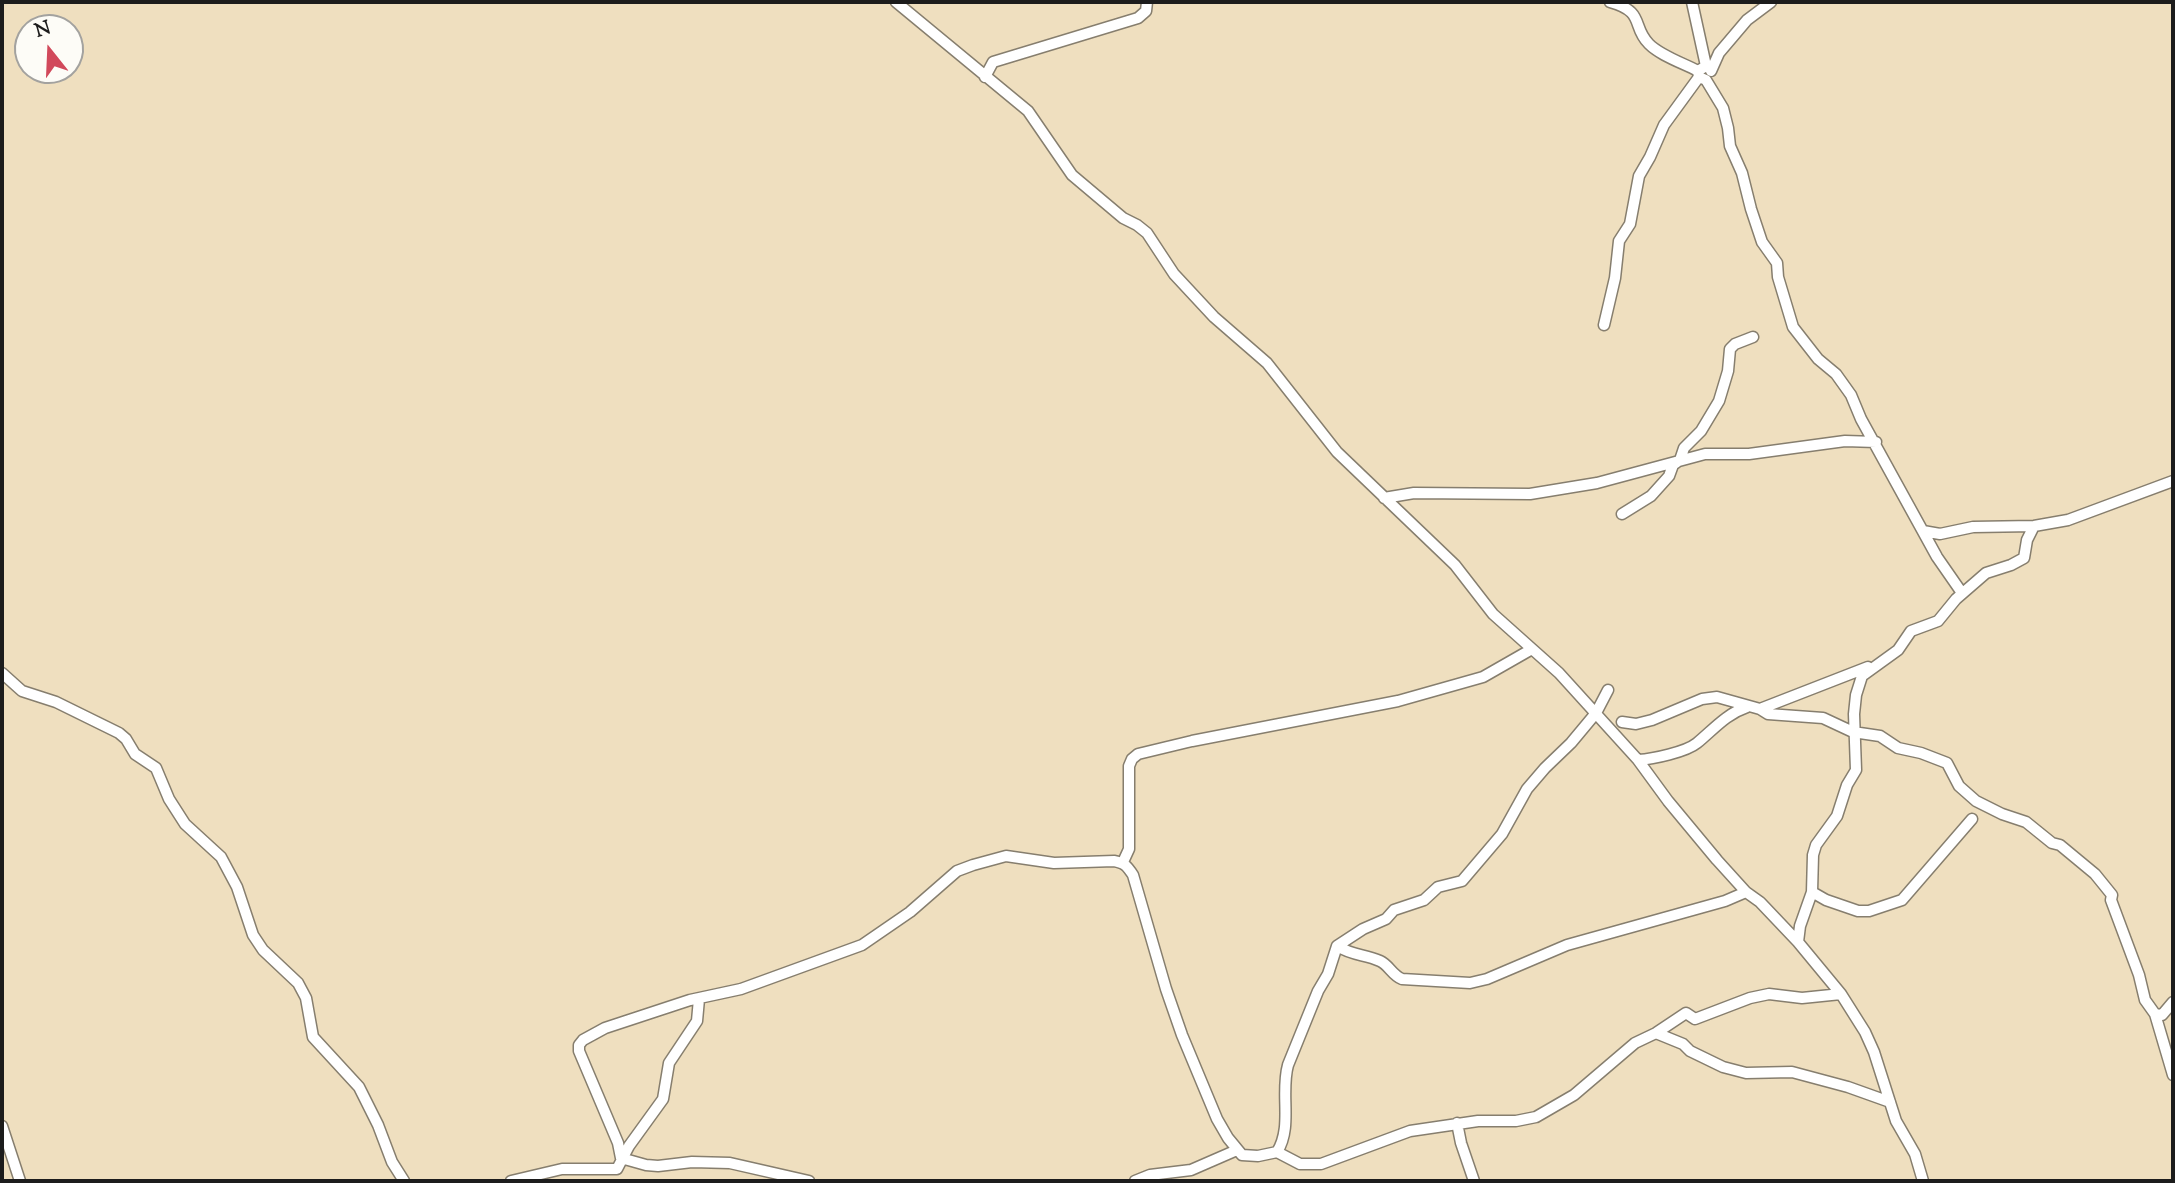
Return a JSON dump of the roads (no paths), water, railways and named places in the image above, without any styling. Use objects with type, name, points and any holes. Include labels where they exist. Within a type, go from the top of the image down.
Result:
[{"type":"street","points":[[896,2],[1028,111],[1072,175],[1122,218],[1138,225],[1147,233],[1174,274],[1214,317],[1267,363],[1337,452],[1439,548],[1463,574],[1487,607],[1559,673],[1638,760],[1668,801],[1746,892],[1760,902],[1798,942],[1856,1015],[1870,1042],[1896,1121],[1914,1154],[1923,1181]]},
{"type":"street","points":[[985,77],[993,62],[1138,18],[1146,11],[1147,2]]},
{"type":"street","points":[[1610,2],[1635,15],[1644,38],[1655,49],[1704,73]]},
{"type":"street","points":[[1692,2],[1704,73],[1723,108],[1731,152],[1742,173],[1762,242],[1777,263],[1777,276],[1793,327],[1818,359],[1836,374],[1844,385],[1923,531],[1962,593]]},
{"type":"street","points":[[1604,325],[1615,278],[1619,241],[1630,224],[1639,176],[1664,125],[1747,20],[1771,2]]},
{"type":"street","points":[[1622,514],[1657,491],[1669,476],[1673,465],[1680,460],[1684,448],[1701,431],[1719,401],[1726,381],[1731,349],[1735,344],[1753,337]]},
{"type":"street","points":[[1384,498],[1414,493],[1530,494],[1597,482],[1705,454],[1749,454],[1846,441],[1876,442]]},
{"type":"street","points":[[1923,531],[1940,534],[1973,527],[2034,526],[2088,514],[2173,481]]},
{"type":"street","points":[[1798,942],[1800,926],[1812,892],[1813,855],[1816,845],[1837,816],[1847,785],[1856,770],[1853,732],[1858,685],[1862,676],[1898,650],[1911,631],[1938,621],[1962,593],[1986,572],[2024,558],[2027,540],[2034,526]]},
{"type":"street","points":[[1123,862],[1129,849],[1129,766],[1138,754],[1398,701],[1483,677],[1532,649]]},
{"type":"street","points":[[1760,709],[1873,666]]},
{"type":"street","points":[[2,673],[22,691],[49,699],[119,733],[135,754],[156,768],[180,817],[218,853],[227,866],[245,906],[253,935],[263,950],[298,983],[306,998],[313,1037],[359,1087],[392,1162],[404,1181]]},
{"type":"street","points":[[1277,1152],[1284,1137],[1284,1078],[1337,946],[1363,929],[1386,919],[1394,910],[1424,900],[1438,887],[1462,881],[1502,834],[1527,789],[1596,713],[1608,690]]},
{"type":"street","points":[[1622,722],[1636,724],[1652,720],[1702,699],[1717,698],[1768,713],[1823,718],[1853,732],[1880,736],[1898,748],[1921,752],[1947,763],[1959,786],[1976,801],[2026,822],[2052,843],[2060,845],[2095,874],[2112,895],[2111,900],[2139,975],[2145,1000],[2155,1014],[2173,1075]]},
{"type":"street","points":[[1638,760],[1689,748],[1721,720],[1747,707]]},
{"type":"street","points":[[1812,892],[1826,901],[1858,911],[1869,911],[1902,900],[1972,819]]},
{"type":"street","points":[[621,1158],[618,1143],[579,1051],[583,1040],[605,1028],[667,1006],[741,989],[862,945],[910,912],[957,871],[973,865],[1006,856],[1054,863],[1123,862]]},
{"type":"street","points":[[1123,862],[1133,874],[1182,1035],[1217,1119],[1242,1155],[1277,1152],[1300,1164],[1321,1164],[1410,1131],[1457,1123],[1516,1121],[1536,1117],[1574,1094],[1635,1043],[1686,1013],[1695,1019],[1750,998],[1769,994],[1801,998],[1841,994]]},
{"type":"street","points":[[1337,946],[1354,955],[1386,964],[1402,979],[1470,983],[1507,972],[1567,945],[1725,901],[1746,892]]},
{"type":"street","points":[[613,1181],[621,1158],[663,1100],[669,1063],[697,1021],[699,999]]},
{"type":"street","points":[[2155,1014],[2162,1015],[2173,1002]]},
{"type":"street","points":[[1656,1033],[1683,1044],[1690,1051],[1723,1067],[1746,1073],[1792,1072],[1890,1102]]},
{"type":"street","points":[[1457,1123],[1474,1181]]},
{"type":"street","points":[[2,1126],[20,1181]]},
{"type":"street","points":[[1135,1181],[1150,1175],[1191,1170],[1237,1150]]},
{"type":"street","points":[[621,1158],[646,1166],[730,1163],[809,1181]]},
{"type":"street","points":[[510,1181],[562,1169],[617,1169]]}]
